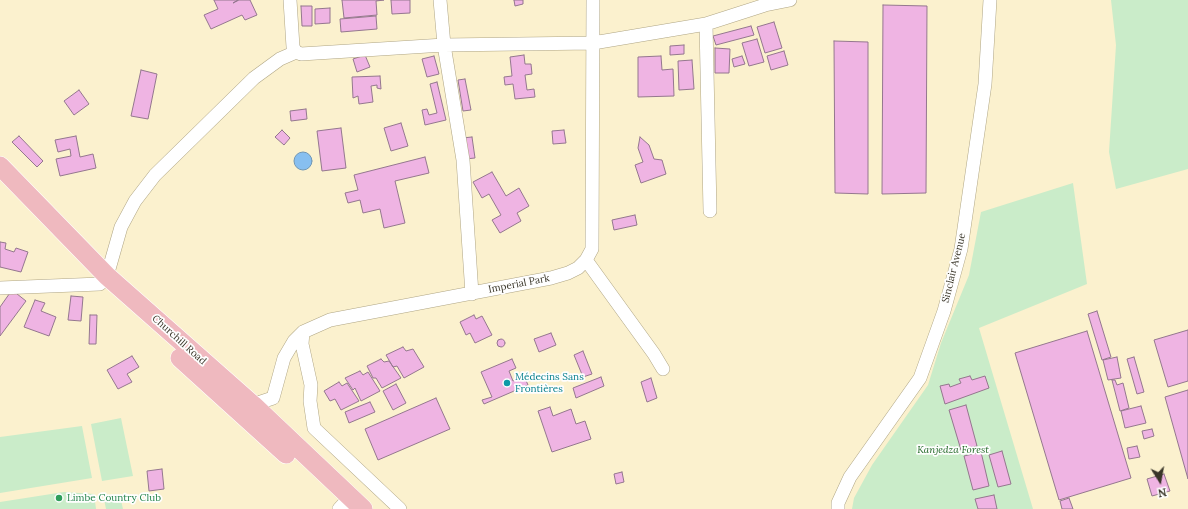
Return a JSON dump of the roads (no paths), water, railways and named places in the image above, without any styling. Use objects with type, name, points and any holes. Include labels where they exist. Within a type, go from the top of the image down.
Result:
[{"type":"highway","name":"Churchill Road","points":[[0,166],[104,280]]},
{"type":"highway","name":"Churchill Road","points":[[0,177],[104,280],[350,506]]},
{"type":"street","points":[[290,0],[293,47],[296,52],[301,54],[444,45],[593,43],[706,24],[765,2],[790,0]]},
{"type":"street","points":[[440,0],[444,45],[463,160],[472,294]]},
{"type":"street","points":[[592,0],[592,249],[586,260],[654,354],[663,369]]},
{"type":"street","name":"Sinclair Avenue","points":[[838,509],[838,503],[850,477],[920,378],[944,311],[962,242],[985,84],[990,0]]},
{"type":"street","points":[[706,24],[710,211]]},
{"type":"street","points":[[0,288],[104,280],[121,227],[135,201],[155,174],[254,78],[280,59],[296,52]]},
{"type":"street","name":"Imperial Park","points":[[244,407],[273,398],[284,358],[294,341],[303,332],[330,320],[551,278],[568,273],[578,268],[586,260]]},
{"type":"street","points":[[303,332],[302,344],[311,385],[310,401],[314,428],[400,509]]},
{"type":"water","points":[[303,152],[309,155],[312,161],[309,167],[303,170],[297,167],[294,161],[297,155]]},
{"type":"place","name":"Médecins Sans Frontières","points":[[507,383]]},
{"type":"place","name":"Limbe Country Club","points":[[59,498]]},
{"type":"park label","name":"Kanjedza Forest","points":[[953,450]]}]
